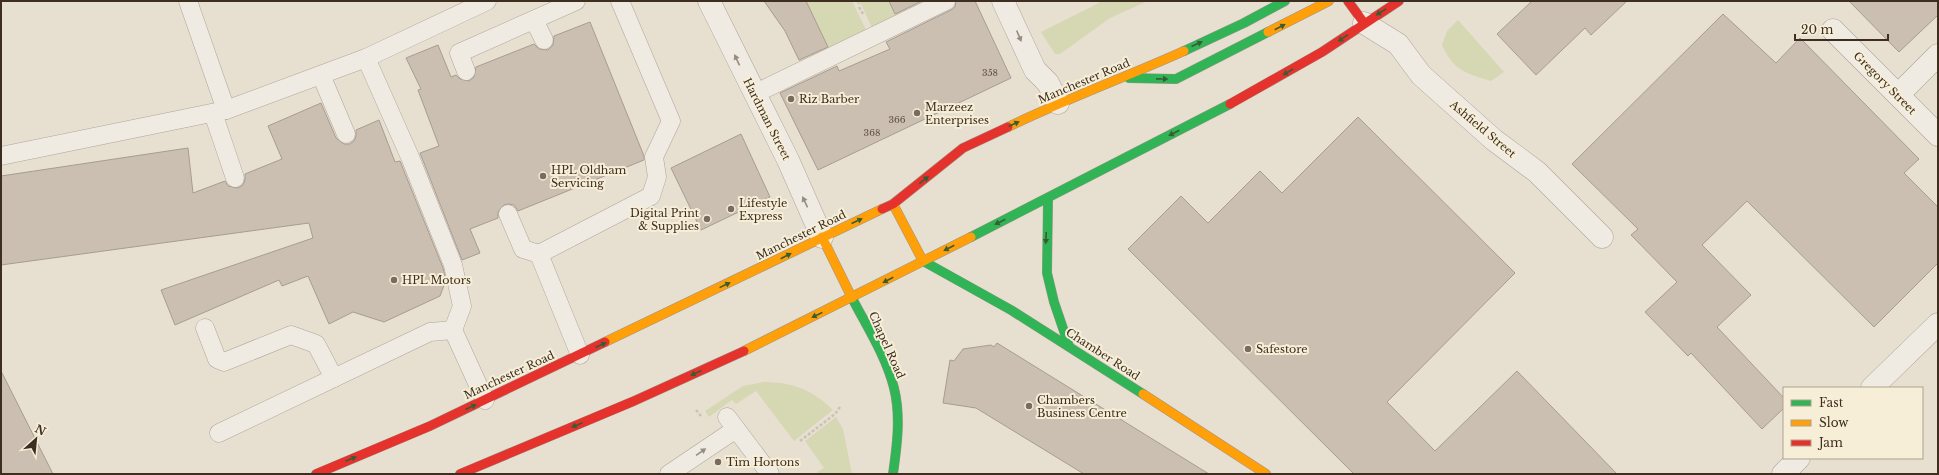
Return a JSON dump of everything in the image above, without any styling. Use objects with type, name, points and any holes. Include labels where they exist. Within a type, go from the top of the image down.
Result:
[{"type":"main road","name":"Manchester Road","points":[[316,474],[430,426],[893,204],[964,148],[1058,103],[1124,78],[1244,23],[1285,1]]},
{"type":"main road","points":[[1124,78],[1176,79],[1330,1]]},
{"type":"main road","points":[[1333,1],[1349,3],[1364,23]]},
{"type":"main road","points":[[460,474],[634,401],[732,357],[852,298],[1048,199],[1253,92],[1322,52],[1399,1]]},
{"type":"main road","points":[[1048,199],[1047,273],[1054,302],[1069,346]]},
{"type":"main road","points":[[893,204],[923,261]]},
{"type":"main road","name":"Chapel Road","points":[[822,237],[888,371],[896,399],[893,474]]},
{"type":"main road","name":"Chamber Road","points":[[923,261],[967,284],[1069,346],[1266,474]]},
{"type":"street","name":"Hardman Street","points":[[709,1],[788,160],[822,237]]},
{"type":"street","points":[[1003,1],[1035,70],[1048,83],[1058,103]]},
{"type":"street","name":"Ashfield Street","points":[[1364,23],[1398,44],[1421,75],[1494,140],[1537,172],[1602,237]]},
{"type":"street","name":"Gregory Street","points":[[1833,30],[1938,135]]},
{"type":"street","points":[[1898,95],[1938,56]]},
{"type":"street","points":[[1873,387],[1938,324]]},
{"type":"lane","points":[[188,1],[219,111],[235,178]]},
{"type":"lane","points":[[1,156],[219,111],[366,58],[487,1]]},
{"type":"lane","points":[[466,71],[459,53],[576,1]]},
{"type":"lane","points":[[508,214],[523,249],[539,254],[651,196],[657,177],[654,157],[671,121],[620,1]]},
{"type":"lane","points":[[754,94],[946,1]]},
{"type":"lane","points":[[534,20],[544,40]]},
{"type":"lane","points":[[366,58],[410,157],[453,264],[462,306],[453,330],[485,400]]},
{"type":"lane","points":[[321,75],[346,134]]},
{"type":"lane","points":[[539,254],[580,355]]},
{"type":"lane","points":[[205,328],[217,359],[224,362],[291,335],[316,344],[334,378]]},
{"type":"lane","points":[[219,433],[430,332],[453,330]]},
{"type":"lane","points":[[669,474],[731,423],[770,474]]},
{"type":"path","points":[[800,441],[835,414],[840,407]]},
{"type":"green space","points":[[806,1],[852,1],[867,32],[801,64],[795,52],[824,38]]},
{"type":"green space","points":[[856,1],[889,1],[893,10],[905,5],[907,9],[924,1],[931,1],[873,30],[861,4],[858,5]]},
{"type":"green space","points":[[1098,1],[1148,1],[1110,18],[1060,54],[1055,54],[1041,32],[1099,3]]},
{"type":"green space","points":[[1458,20],[1504,72],[1491,81],[1467,73],[1456,66],[1446,54],[1442,45],[1447,31]]},
{"type":"green space","points":[[764,382],[774,382],[802,388],[818,397],[833,410],[794,441],[756,391],[736,404],[732,400],[709,417],[705,411],[743,386]]},
{"type":"green space","points":[[836,417],[843,429],[852,474],[818,474],[817,472],[824,468],[805,441]]},
{"type":"building","points":[[764,1],[806,1],[828,47],[799,60],[785,31]]},
{"type":"building","points":[[889,1],[922,1],[895,14]]},
{"type":"building","points":[[956,1],[975,1],[1011,78],[818,170],[780,93],[837,66],[839,71],[890,49],[886,42],[951,10],[955,7]]},
{"type":"building","points":[[1532,1],[1627,1],[1591,35],[1585,28],[1536,75],[1497,34]]},
{"type":"building","points":[[1849,1],[1938,1],[1938,15],[1899,52]]},
{"type":"building","points":[[1723,14],[1776,63],[1800,38],[1919,159],[1904,173],[1938,207],[1938,263],[1874,327],[1747,201],[1702,245],[1751,295],[1717,327],[1783,397],[1783,409],[1762,429],[1691,353],[1688,356],[1645,312],[1677,282],[1631,235],[1638,229],[1572,164]]},
{"type":"building","points":[[590,22],[644,156],[644,160],[518,211],[514,205],[504,205],[498,212],[498,218],[470,229],[480,253],[462,260],[420,153],[439,146],[418,90],[421,89],[406,58],[438,45],[451,77],[456,75],[460,79],[469,81],[474,77],[476,67],[534,44],[539,49],[548,50],[553,45],[554,36]]},
{"type":"building","points":[[321,103],[336,138],[344,144],[350,144],[354,141],[356,130],[379,120],[395,162],[400,161],[443,268],[446,280],[440,296],[384,322],[353,312],[329,324],[308,276],[282,286],[279,280],[175,325],[161,290],[313,238],[309,223],[1,265],[1,176],[188,148],[193,193],[225,181],[228,186],[238,188],[243,185],[245,174],[282,159],[268,126]]},
{"type":"building","points":[[1358,117],[1515,273],[1387,402],[1435,451],[1517,371],[1617,474],[1354,474],[1128,249],[1181,196],[1208,223],[1260,171],[1282,193]]},
{"type":"building","points":[[741,134],[770,197],[701,230],[671,168]]},
{"type":"building","name":"Chambers Business Centre","points":[[997,343],[1209,474],[1084,474],[976,408],[943,403],[950,360],[954,361],[963,349],[991,345],[994,347]]},
{"type":"building","points":[[1,371],[53,474],[1,474]]},
{"type":"traffic: fast","points":[[1184,51],[1244,23],[1285,1]]},
{"type":"traffic: fast","points":[[1129,78],[1176,79],[1268,32]]},
{"type":"traffic: fast","points":[[971,237],[1230,104]]},
{"type":"traffic: fast","points":[[1048,199],[1047,273],[1054,302],[1069,346]]},
{"type":"traffic: fast","points":[[923,261],[1011,310],[1143,394]]},
{"type":"traffic: fast","points":[[852,298],[881,353],[891,376],[894,388],[898,420],[893,474]]},
{"type":"traffic: slow","points":[[1268,32],[1329,1]]},
{"type":"traffic: slow","points":[[1008,127],[1184,51]]},
{"type":"traffic: slow","points":[[893,204],[923,261]]},
{"type":"traffic: slow","points":[[605,342],[882,209]]},
{"type":"traffic: slow","points":[[822,237],[852,298]]},
{"type":"traffic: slow","points":[[744,351],[971,237]]},
{"type":"traffic: slow","points":[[1143,394],[1266,474]]},
{"type":"traffic: jam","points":[[1348,1],[1364,23]]},
{"type":"traffic: jam","points":[[1230,104],[1322,52],[1399,1]]},
{"type":"traffic: jam","points":[[882,209],[893,204],[963,148],[1008,127]]},
{"type":"traffic: jam","points":[[316,474],[430,426],[605,342]]},
{"type":"traffic: jam","points":[[460,474],[634,401],[744,351]]},
{"type":"place","name":"Riz Barber","points":[[791,99]]},
{"type":"place","name":"Marzeez Enterprises","points":[[917,113]]},
{"type":"place","name":"HPL Oldham Servicing","points":[[543,176]]},
{"type":"place","name":"Lifestyle Express","points":[[731,209]]},
{"type":"place","name":"Digital Print & Supplies","points":[[707,219]]},
{"type":"place","name":"HPL Motors","points":[[394,280]]},
{"type":"place","name":"Safestore","points":[[1248,349]]},
{"type":"place","name":"Chambers Business Centre","points":[[1029,406]]},
{"type":"place","name":"Tim Hortons","points":[[718,462]]}]
